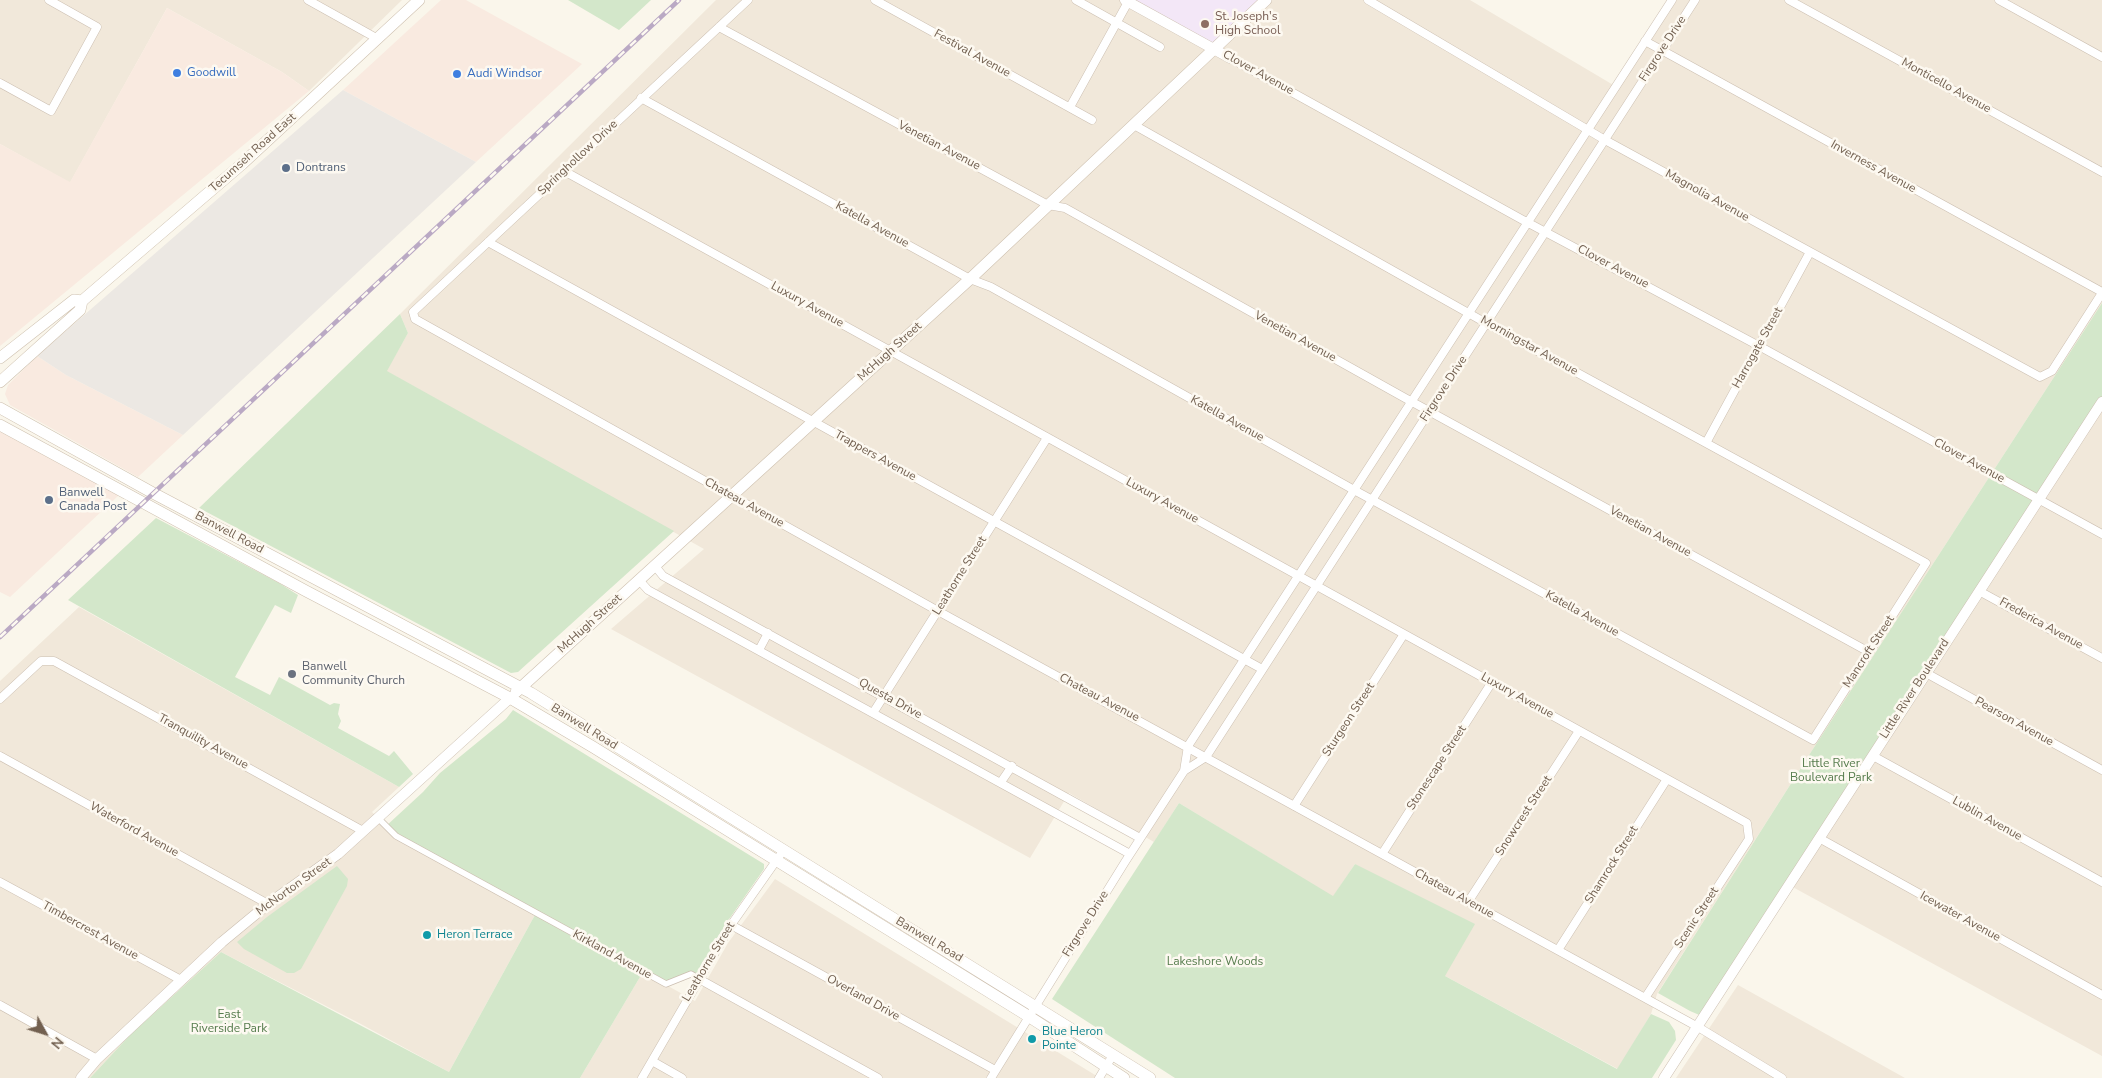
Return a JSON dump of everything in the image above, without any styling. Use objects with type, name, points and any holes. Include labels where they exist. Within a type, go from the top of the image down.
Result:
[{"type":"main road","name":"Tecumseh Road East","points":[[0,382],[80,310],[82,301],[242,164],[420,0]]},
{"type":"main road","name":"McHugh Street","points":[[510,698],[970,279],[1266,0]]},
{"type":"main road","name":"Tecumseh Road East","points":[[0,358],[74,300],[82,301]]},
{"type":"main road","name":"Banwell Road","points":[[0,408],[153,493],[521,688],[1150,1078]]},
{"type":"main road","name":"Banwell Road","points":[[0,425],[246,559],[510,698],[593,747],[1028,1016],[1124,1078]]},
{"type":"street","points":[[0,83],[51,111],[97,27],[49,0]]},
{"type":"street","points":[[308,0],[378,38]]},
{"type":"street","name":"Springhollow Drive","points":[[416,319],[414,312],[748,0]]},
{"type":"street","name":"Festival Avenue","points":[[875,0],[1092,120]]},
{"type":"street","points":[[1076,0],[1160,47]]},
{"type":"street","name":"Magnolia Avenue","points":[[1368,0],[1588,128],[1605,140],[2040,378],[2052,371],[2102,292]]},
{"type":"street","name":"Firgrove Drive","points":[[991,1078],[1028,1016],[1184,771],[1188,746],[1672,0]]},
{"type":"street","name":"Firgrove Drive","points":[[1184,771],[1206,757],[1695,0]]},
{"type":"street","name":"Monticello Avenue","points":[[1789,0],[2102,172]]},
{"type":"street","points":[[1999,0],[2102,57]]},
{"type":"street","points":[[1070,108],[1117,23],[1126,1]]},
{"type":"street","name":"Clover Avenue","points":[[1126,1],[2102,534]]},
{"type":"street","name":"Venetian Avenue","points":[[719,27],[1048,205],[1070,211],[1411,402],[1869,652]]},
{"type":"street","name":"Inverness Avenue","points":[[1645,41],[2102,292]]},
{"type":"street","name":"Katella Avenue","points":[[642,98],[1813,740]]},
{"type":"street","name":"Morningstar Avenue","points":[[1134,125],[1486,323],[1926,563]]},
{"type":"street","name":"Luxury Avenue","points":[[564,171],[1747,823],[1749,839]]},
{"type":"street","name":"Trappers Avenue","points":[[488,242],[1262,669]]},
{"type":"street","name":"Harrogate Street","points":[[1706,443],[1810,252]]},
{"type":"street","name":"Chateau Avenue","points":[[416,319],[938,611],[1698,1026],[1782,1078]]},
{"type":"street","name":"Little River Boulevard","points":[[1664,1078],[2038,499],[2100,408]]},
{"type":"street","name":"Leathorne Street","points":[[873,713],[1046,438]]},
{"type":"street","name":"Mancroft Street","points":[[1813,740],[1926,563]]},
{"type":"street","name":"Questa Drive","points":[[655,566],[663,576],[1140,838]]},
{"type":"street","name":"Questa Drive","points":[[639,580],[648,590],[1130,854]]},
{"type":"street","name":"Frederica Avenue","points":[[1980,591],[2102,658]]},
{"type":"street","points":[[758,650],[768,633]]},
{"type":"street","name":"Sturgeon Street","points":[[1294,806],[1404,634]]},
{"type":"street","name":"Tranquility Avenue","points":[[0,699],[41,661],[54,661],[363,830]]},
{"type":"street","name":"Pearson Avenue","points":[[1926,673],[2102,770]]},
{"type":"street","name":"Stonescape Street","points":[[1382,854],[1492,682]]},
{"type":"street","name":"McNorton Street","points":[[81,1078],[97,1059],[222,942],[268,904],[338,854],[510,698]]},
{"type":"street","name":"Snowcrest Street","points":[[1468,902],[1579,731]]},
{"type":"street","name":"Waterford Avenue","points":[[0,756],[268,904]]},
{"type":"street","name":"Lublin Avenue","points":[[1873,756],[2102,882]]},
{"type":"street","points":[[1001,782],[1012,766]]},
{"type":"street","name":"Shamrock Street","points":[[1558,950],[1667,780]]},
{"type":"street","name":"Kirkland Avenue","points":[[378,818],[396,836],[666,984],[691,974],[699,979]]},
{"type":"street","name":"Icewater Avenue","points":[[1819,838],[2102,995]]},
{"type":"street","name":"Scenic Street","points":[[1645,998],[1749,839]]},
{"type":"street","name":"Leathorne Street","points":[[642,1078],[731,925],[783,851]]},
{"type":"street","name":"Timbercrest Avenue","points":[[0,882],[181,980]]},
{"type":"street","name":"Overland Drive","points":[[731,925],[995,1070]]},
{"type":"street","points":[[699,979],[878,1078]]},
{"type":"street","points":[[0,1005],[97,1059]]},
{"type":"street","points":[[1099,1078],[1113,1055]]},
{"type":"street","points":[[652,1062],[682,1078]]},
{"type":"shaded area","points":[[0,0],[402,0],[309,91],[282,72],[167,8],[70,183],[0,144]]},
{"type":"shaded area","points":[[441,0],[466,0],[582,64],[476,162],[343,90]]},
{"type":"shaded area","points":[[716,0],[1470,0],[1615,86],[1672,0],[2102,0],[2102,303],[1811,752],[1657,994],[1651,1014],[1618,1069],[1445,976],[1355,864],[1333,897],[1179,803],[1154,842],[1069,793],[1030,858],[611,629],[704,549],[386,371],[408,333],[400,314]]},
{"type":"shaded area","name":"St. Joseph's High School","points":[[1126,0],[1266,0],[1214,49]]},
{"type":"shaded area","points":[[167,8],[282,72],[309,91],[0,346],[0,144],[70,182]]},
{"type":"shaded area","points":[[343,90],[476,162],[183,435],[66,375],[37,356]]},
{"type":"shaded area","points":[[37,356],[66,375],[183,435],[138,477],[10,405],[5,394],[8,385]]},
{"type":"shaded area","points":[[2102,402],[2102,1056],[1789,885]]},
{"type":"shaded area","points":[[0,430],[119,495],[10,597],[0,592]]},
{"type":"shaded area","points":[[79,607],[399,787],[372,812],[396,836],[536,913],[449,1072],[221,952],[131,1034],[90,1078],[0,1078],[0,681]]},
{"type":"shaded area","points":[[775,879],[1100,1078],[580,1078],[643,972],[695,1001],[728,943]]},
{"type":"shaded area","points":[[1738,985],[1905,1078],[1676,1078]]},
{"type":"green space","points":[[568,0],[651,0],[619,30]]},
{"type":"green space","name":"Little River Boulevard Park","points":[[2102,303],[2102,402],[1704,1017],[1658,993],[1811,752]]},
{"type":"green space","points":[[400,314],[408,333],[387,371],[674,531],[518,672],[511,673],[199,508]]},
{"type":"green space","points":[[156,518],[298,595],[291,613],[275,605],[235,677],[270,695],[279,677],[330,705],[334,703],[340,704],[338,714],[341,721],[338,728],[389,756],[394,751],[413,774],[399,787],[68,600]]},
{"type":"green space","name":"East Riverside Park","points":[[513,710],[764,864],[764,869],[725,925],[695,977],[691,974],[666,984],[643,972],[580,1078],[90,1078],[131,1034],[221,952],[449,1072],[536,913],[385,827],[423,792],[440,773],[506,719]]},
{"type":"green space","name":"Lakeshore Woods","points":[[1179,803],[1333,896],[1355,864],[1475,924],[1445,976],[1617,1069],[1651,1014],[1669,1022],[1675,1031],[1676,1040],[1652,1078],[1175,1078],[1052,999]]},
{"type":"green space","points":[[337,866],[348,879],[347,886],[301,969],[294,973],[287,973],[244,949],[237,942],[267,917]]},
{"type":"railway","points":[[0,637],[679,0]]},
{"type":"place","name":"St. Joseph's High School","points":[[1205,24]]},
{"type":"place","name":"Goodwill","points":[[177,73]]},
{"type":"place","name":"Audi Windsor","points":[[457,74]]},
{"type":"place","name":"Dontrans","points":[[286,168]]},
{"type":"place","name":"Banwell Canada Post","points":[[49,500]]},
{"type":"place","name":"Banwell Community Church","points":[[292,674]]},
{"type":"place","name":"Heron Terrace","points":[[427,935]]},
{"type":"place","name":"Blue Heron Pointe","points":[[1032,1039]]}]
